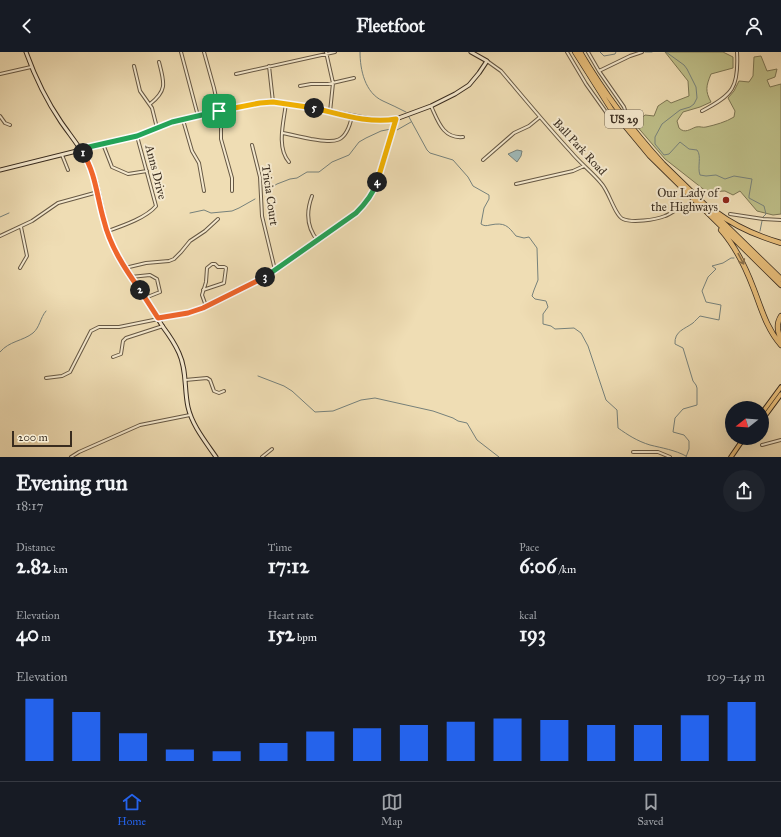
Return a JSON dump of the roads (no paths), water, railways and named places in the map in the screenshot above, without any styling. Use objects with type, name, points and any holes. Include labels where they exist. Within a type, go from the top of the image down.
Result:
[{"type":"highway","name":"US 29","points":[[575,52],[598,91],[621,118],[654,154],[781,279]]},
{"type":"highway","name":"US 29","points":[[580,52],[621,118],[650,156],[781,285]]},
{"type":"highway","points":[[699,199],[733,224],[748,232],[781,243]]},
{"type":"highway","points":[[700,206],[724,233],[737,251],[768,328],[781,345]]},
{"type":"highway","points":[[781,316],[778,320],[777,331],[781,339]]},
{"type":"main road","points":[[769,403],[781,387]]},
{"type":"main road","points":[[769,410],[781,394]]},
{"type":"main road","points":[[731,457],[740,445]]},
{"type":"street","points":[[26,52],[31,67],[47,100],[80,149],[90,167],[98,192],[107,231],[125,268],[179,353],[183,364],[186,397],[190,415],[216,457]]},
{"type":"street","points":[[181,52],[198,116]]},
{"type":"street","points":[[204,52],[222,125],[221,138],[232,178],[232,191]]},
{"type":"street","points":[[236,74],[335,52]]},
{"type":"street","name":"Ball Park Road","points":[[471,52],[501,71],[540,117],[606,188],[616,212],[620,217],[634,221],[659,218],[670,214],[681,207]]},
{"type":"street","points":[[567,52],[586,84],[613,122],[621,118],[626,113],[624,107],[599,71],[588,52]]},
{"type":"street","points":[[599,71],[642,52]]},
{"type":"street","points":[[702,111],[725,97],[736,83],[737,52]]},
{"type":"street","points":[[327,53],[333,83],[330,112]]},
{"type":"street","points":[[0,170],[137,136],[182,120],[260,103],[286,103],[380,121],[396,119],[431,106],[455,94],[469,85],[487,61]]},
{"type":"street","points":[[150,104],[159,97],[163,88],[164,80],[159,62]]},
{"type":"street","points":[[134,66],[140,91],[150,104],[157,128]]},
{"type":"street","points":[[269,66],[273,102]]},
{"type":"street","points":[[0,74],[31,67]]},
{"type":"street","points":[[300,86],[333,83],[354,78]]},
{"type":"street","points":[[286,103],[282,144],[284,154],[289,162]]},
{"type":"street","points":[[431,106],[443,130],[450,135],[463,136]]},
{"type":"street","points":[[283,133],[324,141],[336,141],[347,133],[352,116]]},
{"type":"street","points":[[483,160],[514,132],[529,126],[540,117]]},
{"type":"street","points":[[0,118],[10,126]]},
{"type":"street","points":[[46,378],[62,376],[70,372],[91,331],[99,327],[119,327],[188,313],[206,306],[267,276],[356,213],[374,190],[396,119]]},
{"type":"street","points":[[182,120],[192,151],[199,163],[204,191]]},
{"type":"street","name":"Anns Drive","points":[[107,231],[134,221],[155,207],[155,200],[137,136]]},
{"type":"street","points":[[103,144],[112,167],[128,174],[147,171]]},
{"type":"street","name":"Tricia Court","points":[[252,145],[260,177],[262,216],[275,270]]},
{"type":"street","points":[[62,154],[68,170]]},
{"type":"street","points":[[516,184],[573,171],[584,166]]},
{"type":"street","points":[[0,236],[20,227],[58,203],[98,192]]},
{"type":"street","points":[[312,196],[308,212],[308,221],[311,232],[318,240]]},
{"type":"street","points":[[730,214],[762,219],[781,220]]},
{"type":"street","points":[[125,268],[174,259],[190,241],[205,232],[218,219]]},
{"type":"street","points":[[20,227],[28,256],[20,268]]},
{"type":"street","points":[[203,290],[224,282],[226,268],[223,266],[218,267],[215,264],[212,264],[207,268],[206,282],[203,290],[202,295],[206,306]]},
{"type":"street","points":[[131,277],[150,275],[157,279],[160,292],[145,298]]},
{"type":"street","points":[[113,357],[122,354],[123,341],[126,338],[163,326]]},
{"type":"street","points":[[185,380],[207,378],[210,380],[214,391],[219,393],[224,391]]},
{"type":"street","points":[[71,457],[140,425],[190,415]]},
{"type":"street","points":[[769,443],[781,440]]},
{"type":"street","points":[[262,457],[272,449]]},
{"type":"street","points":[[633,452],[658,452],[670,457]]},
{"type":"water","points":[[517,150],[522,151],[517,162],[508,154]]},
{"type":"waterway","points":[[360,52],[361,66],[368,87],[383,101],[406,112]]},
{"type":"waterway","points":[[600,52],[604,56],[615,54],[616,52]]},
{"type":"waterway","points":[[645,52],[652,52]]},
{"type":"waterway","points":[[666,52],[684,65],[687,69],[696,87],[697,98],[694,104],[690,107],[680,110],[662,124],[655,137],[655,144],[664,155],[669,154],[680,142],[689,149],[697,150],[699,155],[700,175],[716,175],[725,179],[734,176],[752,179],[749,198],[764,206],[766,214],[763,217]]},
{"type":"waterway","points":[[409,117],[430,153],[453,160],[468,177],[473,186],[489,195],[489,199],[484,208],[481,224],[485,226],[495,224],[506,226],[516,236],[524,238],[529,237],[537,248],[538,280],[532,296],[535,299],[546,301],[548,307],[543,314],[543,324],[551,326],[555,329],[574,328],[581,333],[588,346],[606,400],[617,410],[618,428],[641,442],[686,456]]},
{"type":"waterway","points":[[397,130],[411,122]]},
{"type":"waterway","points":[[266,191],[277,184],[297,178],[307,172],[319,172],[332,162],[349,155],[359,142],[381,131],[391,129]]},
{"type":"waterway","points":[[190,213],[204,210],[211,213],[232,211],[255,199]]},
{"type":"waterway","points":[[0,217],[9,213]]},
{"type":"waterway","points":[[760,231],[762,221]]},
{"type":"waterway","points":[[686,457],[689,449],[689,441],[684,435],[673,432],[675,418],[683,409],[697,405],[697,388],[693,381],[683,348],[675,344],[675,340],[678,333],[693,323],[700,316],[719,320],[721,305],[706,302],[702,291],[708,277],[716,269],[712,266],[734,258]]},
{"type":"waterway","points":[[0,352],[12,343],[33,333],[46,311]]},
{"type":"waterway","points":[[258,376],[284,386],[292,391],[315,412],[333,411],[361,400],[375,398],[433,411],[467,423],[477,440],[499,457]]},
{"type":"place","name":"Our Lady of the Highways","points":[[726,200]]}]
